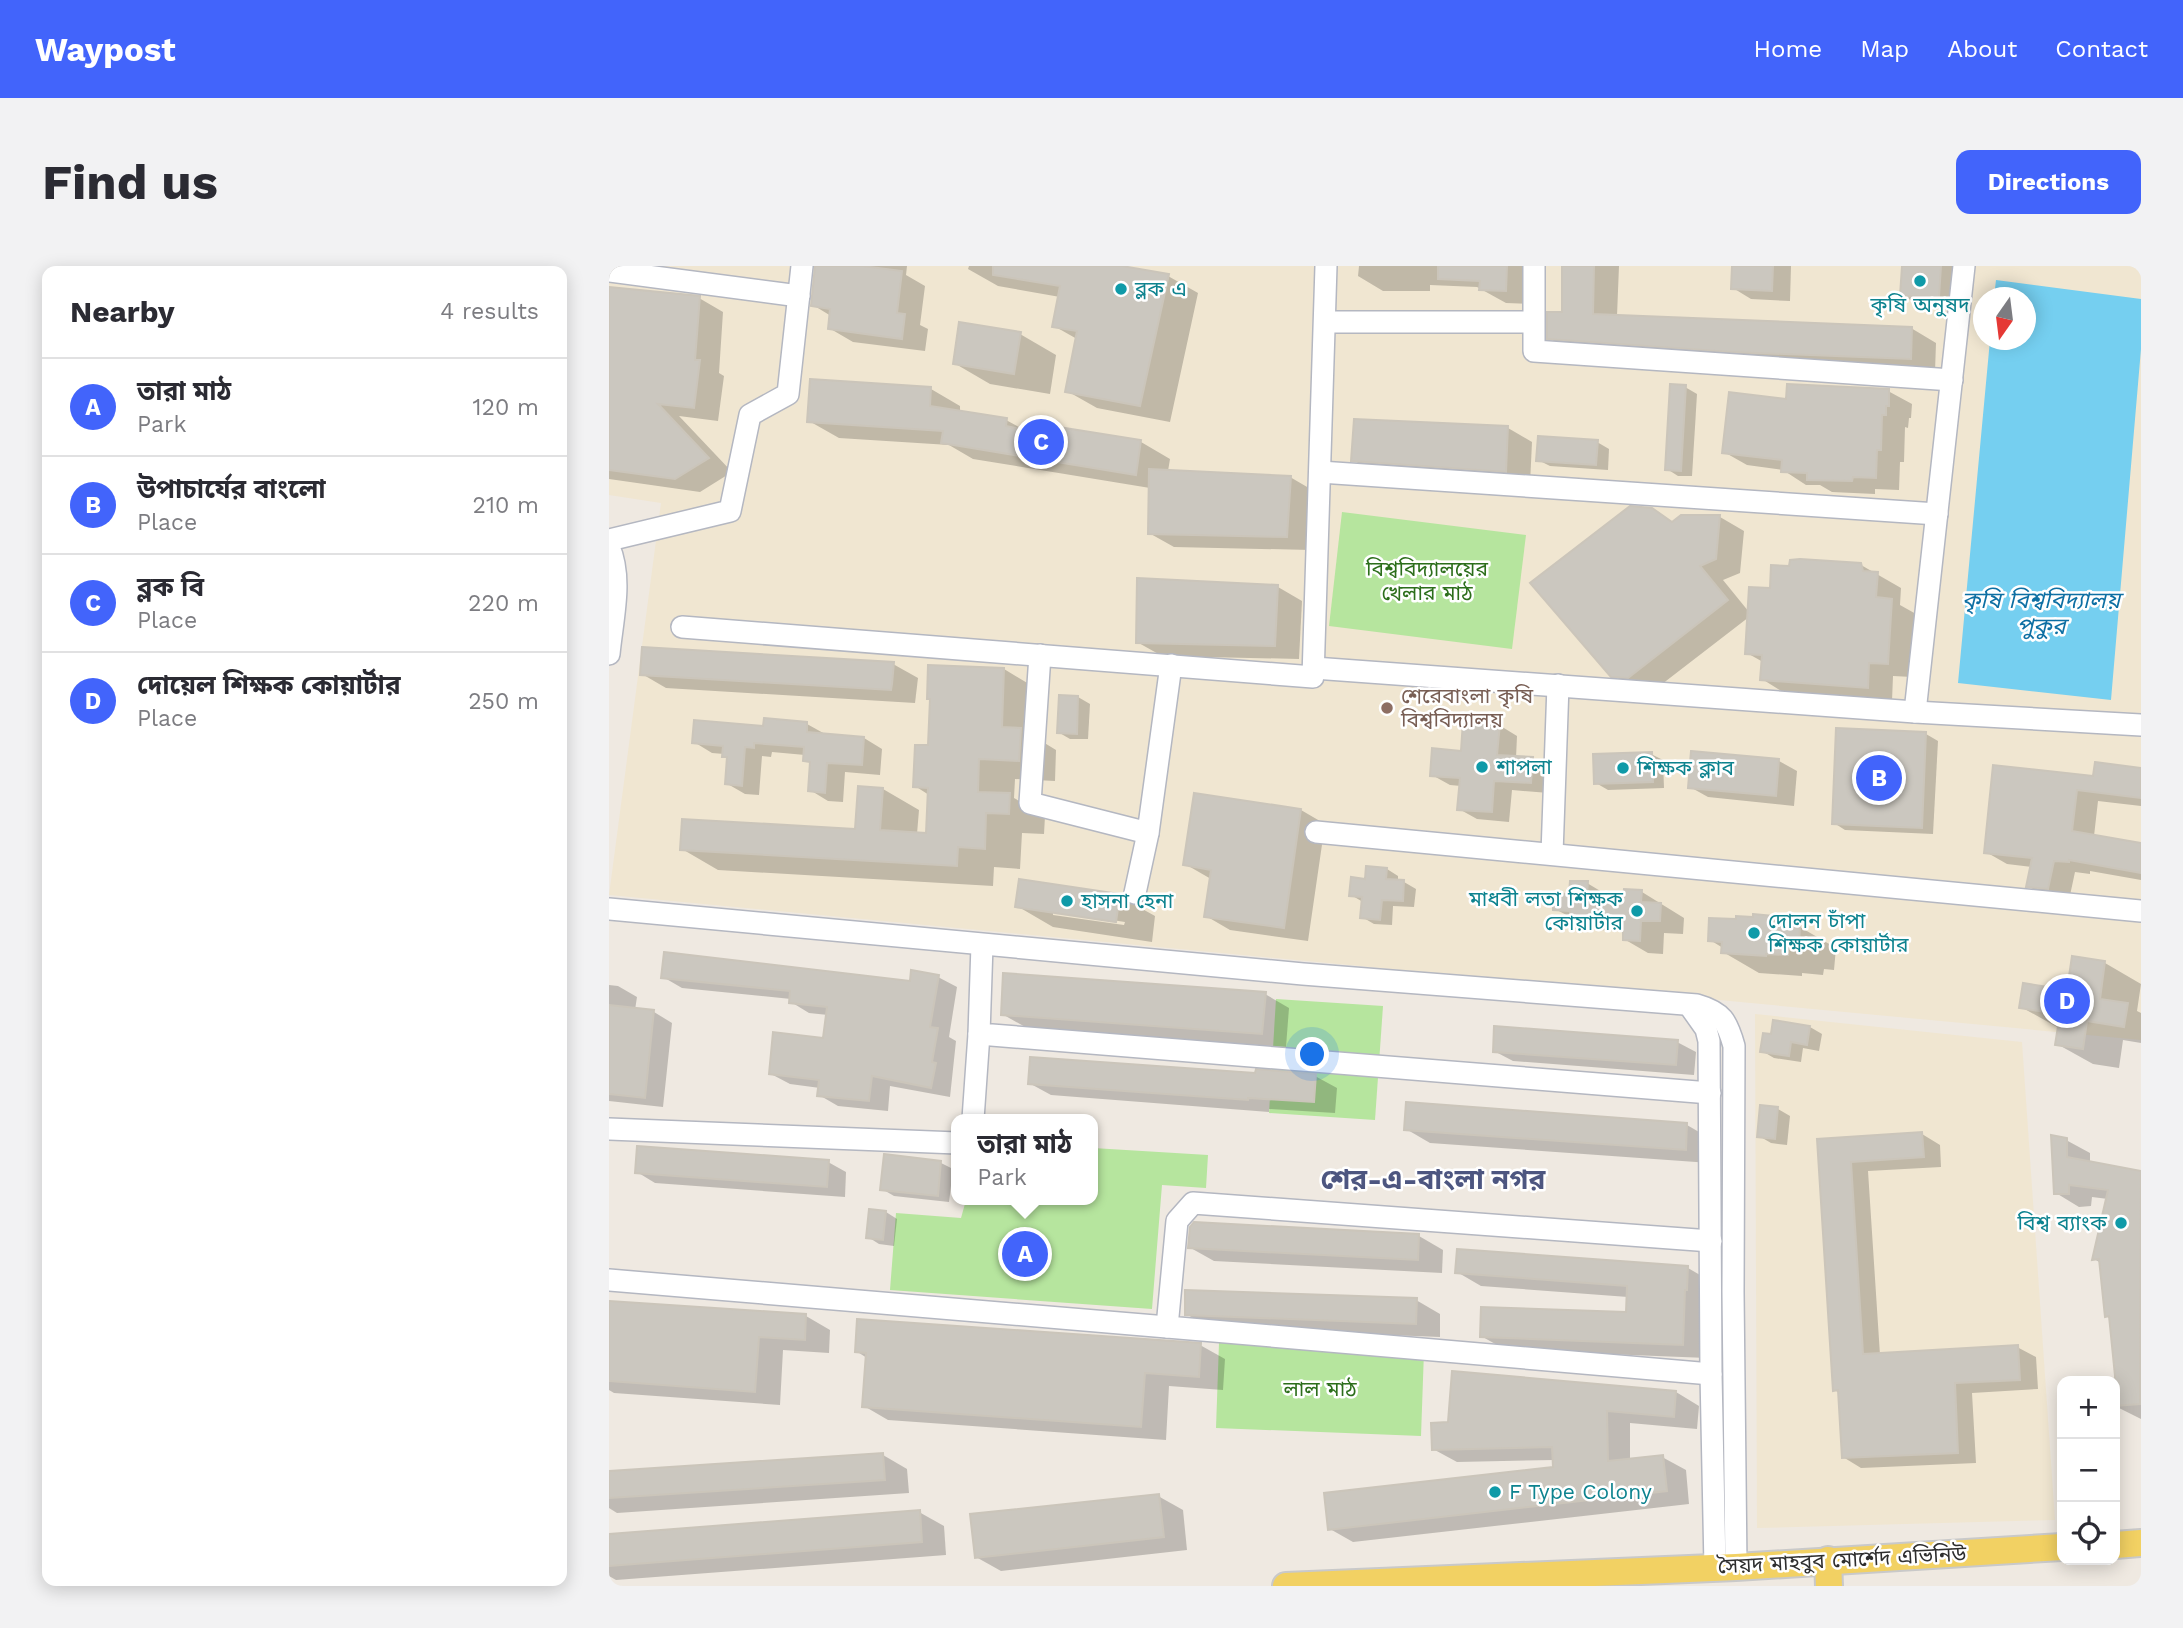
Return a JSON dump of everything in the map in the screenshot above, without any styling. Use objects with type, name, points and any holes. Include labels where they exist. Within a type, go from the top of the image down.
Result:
[{"type":"main road","points":[[2120,1545],[2141,1543]]},
{"type":"main road","name":"সৈয়দ মাহবুব মোর্শেদ এভিনিউ","points":[[1286,1586],[1726,1567],[1828,1573],[2057,1548]]},
{"type":"street","points":[[609,540],[730,511],[750,415],[788,394],[802,266]]},
{"type":"street","points":[[682,627],[1313,677],[1327,266]]},
{"type":"street","points":[[1534,266],[1534,351],[1952,380]]},
{"type":"street","points":[[1915,712],[1964,266]]},
{"type":"street","points":[[609,271],[799,296]]},
{"type":"street","points":[[1325,322],[1533,322]]},
{"type":"street","points":[[1320,472],[1937,514]]},
{"type":"street","points":[[609,547],[615,583],[609,654]]},
{"type":"street","points":[[1040,655],[1030,803],[1148,833]]},
{"type":"street","points":[[1135,894],[1148,833],[1171,666]]},
{"type":"street","points":[[1314,668],[1915,712],[2141,725]]},
{"type":"street","points":[[1552,855],[1558,685]]},
{"type":"street","points":[[1317,832],[2141,911]]},
{"type":"street","points":[[609,909],[1317,976],[1689,1005],[1713,1010],[1726,1022],[1734,1046],[1733,1292],[1726,1567]]},
{"type":"street","points":[[973,1114],[982,944]]},
{"type":"street","points":[[1689,1005],[1706,1029],[1709,1041],[1710,1374],[1726,1567]]},
{"type":"street","points":[[979,1034],[1710,1093]]},
{"type":"street","points":[[609,1129],[951,1143]]},
{"type":"street","points":[[1167,1327],[1177,1221],[1193,1203],[1711,1241]]},
{"type":"street","points":[[609,1280],[1710,1374]]},
{"type":"street","points":[[1711,1292],[1733,1292]]},
{"type":"shaded area","name":"শেরেবাংলা কৃষি বিশ্ববিদ্যালয়","points":[[609,266],[2141,266],[2141,1040],[609,895],[661,503],[609,495]]},
{"type":"shaded area","points":[[1755,1014],[2022,1042],[2055,1520],[1757,1528]]},
{"type":"green space","name":"বিশ্ববিদ্যালয়ের খেলার মাঠ","points":[[1342,512],[1526,535],[1512,649],[1329,626]]},
{"type":"green space","points":[[1276,999],[1383,1006],[1375,1120],[1269,1113]]},
{"type":"green space","points":[[1098,1148],[1208,1155],[1206,1188],[1162,1185],[1152,1309],[890,1290],[896,1213],[961,1218],[965,1205],[1098,1205]]},
{"type":"green space","name":"লাল মাঠ","points":[[1219,1343],[1424,1351],[1421,1436],[1216,1428]]},
{"type":"water","name":"কৃষি বিশ্ববিদ্যালয় পুকুর","points":[[1996,280],[2141,299],[2141,349],[2111,700],[1958,683],[1989,350],[2036,350],[2036,287],[1995,287]]},
{"type":"building","points":[[815,266],[863,266],[902,271],[897,313],[905,314],[902,339],[828,329],[830,309],[811,306]]},
{"type":"building","points":[[993,266],[1122,266],[1169,274],[1140,406],[1065,392],[1077,331],[1052,327],[1060,286],[993,275]]},
{"type":"building","points":[[1438,266],[1507,266],[1506,291],[1479,290],[1480,281],[1438,279]]},
{"type":"building","points":[[1562,266],[1594,266],[1593,314],[1912,327],[1911,359],[1731,352],[1547,339],[1547,312],[1562,312]]},
{"type":"building","points":[[1732,266],[1773,266],[1772,291],[1731,289]]},
{"type":"building","name":"কৃষি অনুষদ","points":[[1902,266],[1941,266],[1939,297],[1900,296]]},
{"type":"building","points":[[609,287],[700,296],[695,360],[700,360],[694,408],[658,404],[709,458],[675,479],[609,470]]},
{"type":"building","points":[[959,322],[1021,332],[1014,374],[953,364]]},
{"type":"building","points":[[810,379],[931,387],[930,406],[1007,418],[1006,426],[1031,431],[1033,423],[1141,440],[1136,475],[941,443],[943,431],[807,422]]},
{"type":"building","points":[[1670,384],[1686,385],[1681,471],[1665,470]]},
{"type":"building","points":[[1787,384],[1889,389],[1889,406],[1886,406],[1886,415],[1882,415],[1881,450],[1877,450],[1876,478],[1853,477],[1852,481],[1807,480],[1807,473],[1781,472],[1782,460],[1722,453],[1729,392],[1786,399]]},
{"type":"building","points":[[1354,419],[1508,426],[1506,472],[1351,461]]},
{"type":"building","points":[[1538,436],[1598,440],[1596,465],[1536,461]]},
{"type":"building","points":[[1149,469],[1291,476],[1287,537],[1148,534]]},
{"type":"building","points":[[1630,506],[1652,508],[1672,522],[1681,515],[1720,515],[1716,559],[1700,566],[1728,600],[1628,678],[1611,677],[1530,583]]},
{"type":"building","points":[[1790,560],[1861,563],[1863,571],[1878,572],[1876,597],[1892,599],[1888,664],[1869,663],[1868,688],[1760,680],[1762,655],[1745,654],[1749,587],[1770,588],[1771,565],[1789,566]]},
{"type":"building","points":[[1137,578],[1278,585],[1275,646],[1136,643]]},
{"type":"building","points":[[642,647],[894,662],[892,684],[891,690],[640,675]]},
{"type":"building","points":[[928,665],[1004,668],[1002,727],[1021,728],[1019,761],[979,759],[978,792],[1010,793],[1009,814],[986,813],[985,849],[958,847],[957,866],[680,850],[682,819],[855,829],[858,786],[883,788],[880,830],[926,833],[928,788],[913,787],[915,745],[928,745]]},
{"type":"building","points":[[1059,695],[1078,696],[1077,734],[1057,733]]},
{"type":"building","points":[[764,718],[807,722],[807,732],[864,737],[862,765],[827,763],[825,793],[808,791],[810,762],[803,761],[804,747],[754,743],[754,748],[745,747],[742,786],[725,784],[727,757],[722,757],[723,746],[692,743],[694,720],[763,726]]},
{"type":"building","name":"শাপলা","points":[[1463,721],[1500,724],[1497,755],[1533,757],[1531,783],[1494,781],[1492,812],[1457,810],[1460,778],[1430,776],[1432,748],[1461,751]]},
{"type":"building","points":[[1836,728],[1926,732],[1922,828],[1832,824]]},
{"type":"building","points":[[1691,751],[1779,759],[1776,796],[1688,788]]},
{"type":"building","name":"শিক্ষক ক্লাব","points":[[1652,752],[1653,782],[1594,784],[1593,754]]},
{"type":"building","points":[[2095,762],[2141,768],[2141,798],[2077,790],[2072,831],[2141,843],[2141,873],[2069,860],[2054,861],[2048,889],[2026,887],[2032,858],[1984,853],[1993,765],[2093,776]]},
{"type":"building","points":[[1194,793],[1301,809],[1284,928],[1204,917],[1211,870],[1183,865]]},
{"type":"building","points":[[1366,866],[1387,868],[1386,879],[1404,880],[1403,901],[1382,900],[1380,920],[1360,918],[1362,897],[1349,896],[1351,877],[1365,879]]},
{"type":"building","name":"হাসনা হেনা","points":[[1019,879],[1120,894],[1116,922],[1015,907]]},
{"type":"building","points":[[1570,881],[1588,881],[1587,895],[1623,896],[1624,889],[1642,890],[1641,902],[1661,903],[1660,921],[1641,921],[1640,941],[1623,940],[1623,919],[1570,917],[1570,911],[1553,910],[1553,893],[1569,894]]},
{"type":"building","name":"দোলন চাঁপা শিক্ষক কোয়ার্টার","points":[[1753,914],[1773,916],[1773,924],[1800,925],[1799,950],[1788,949],[1788,955],[1766,956],[1721,953],[1722,942],[1708,941],[1709,918],[1736,919],[1736,916],[1753,917]]},
{"type":"building","points":[[664,952],[910,981],[911,970],[939,975],[930,1027],[938,1028],[931,1088],[872,1076],[869,1101],[817,1096],[819,1080],[769,1074],[773,1032],[823,1038],[827,1007],[789,1003],[790,991],[661,978]]},
{"type":"building","points":[[2072,956],[2105,961],[2100,999],[2128,1003],[2124,1027],[2087,1021],[2083,1049],[2055,1045],[2060,1014],[2019,1008],[2023,983],[2067,990]]},
{"type":"building","points":[[1003,973],[1266,992],[1262,1034],[1001,1015]]},
{"type":"building","points":[[609,1005],[654,1010],[645,1098],[609,1094]]},
{"type":"building","points":[[1773,1020],[1810,1026],[1807,1045],[1791,1042],[1789,1056],[1760,1052],[1763,1033],[1771,1034]]},
{"type":"building","points":[[1494,1026],[1678,1040],[1676,1065],[1493,1052]]},
{"type":"building","points":[[1030,1057],[1255,1073],[1256,1069],[1316,1074],[1314,1102],[1248,1100],[1028,1084]]},
{"type":"building","points":[[1406,1102],[1687,1123],[1686,1150],[1404,1130]]},
{"type":"building","points":[[1760,1105],[1778,1107],[1775,1139],[1757,1137]]},
{"type":"building","points":[[1922,1132],[1924,1157],[1851,1162],[1863,1354],[2018,1345],[2020,1380],[1955,1383],[1958,1453],[1842,1458],[1838,1390],[1833,1391],[1817,1139]]},
{"type":"building","points":[[2051,1135],[2067,1138],[2067,1157],[2141,1171],[2140,1404],[2120,1406],[2120,1376],[2115,1376],[2109,1316],[2105,1317],[2099,1259],[2092,1260],[2108,1190],[2069,1185],[2069,1194],[2054,1194]]},
{"type":"building","points":[[637,1146],[829,1160],[827,1187],[635,1173]]},
{"type":"building","points":[[884,1154],[941,1161],[938,1196],[880,1190]]},
{"type":"building","points":[[869,1209],[886,1211],[883,1240],[866,1238]]},
{"type":"building","points":[[1194,1222],[1419,1234],[1418,1260],[1188,1248],[1190,1227]]},
{"type":"building","points":[[1457,1249],[1688,1266],[1683,1345],[1480,1337],[1481,1307],[1626,1312],[1627,1286],[1455,1273]]},
{"type":"building","points":[[1185,1290],[1417,1298],[1416,1324],[1185,1315]]},
{"type":"building","points":[[609,1301],[806,1314],[805,1340],[759,1337],[755,1392],[609,1381]]},
{"type":"building","points":[[857,1319],[1201,1343],[1199,1377],[1145,1373],[1141,1427],[862,1407],[866,1353],[855,1352]]},
{"type":"building","points":[[1452,1371],[1676,1391],[1674,1417],[1607,1411],[1608,1461],[1663,1455],[1667,1491],[1328,1530],[1324,1493],[1553,1467],[1552,1447],[1432,1450],[1431,1423],[1448,1422]]},
{"type":"building","points":[[883,1453],[885,1480],[609,1498],[609,1471]]},
{"type":"building","points":[[1159,1494],[1164,1537],[975,1558],[970,1514]]},
{"type":"building","points":[[920,1510],[922,1542],[609,1566],[609,1534]]},
{"type":"place","name":"কৃষি অনুষদ","points":[[1920,281]]},
{"type":"place","name":"ব্লক এ","points":[[1121,289]]},
{"type":"place","name":"ব্লক বি","points":[[1041,442]]},
{"type":"place","name":"শেরেবাংলা কৃষি বিশ্ববিদ্যালয়","points":[[1387,708]]},
{"type":"place","name":"শাপলা","points":[[1482,767]]},
{"type":"place","name":"শিক্ষক ক্লাব","points":[[1623,768]]},
{"type":"place","name":"উপাচার্যের বাংলো","points":[[1879,778]]},
{"type":"place","name":"হাসনা হেনা","points":[[1067,901]]},
{"type":"place","name":"মাধবী লতা শিক্ষক কোয়ার্টার","points":[[1637,911]]},
{"type":"place","name":"দোলন চাঁপা শিক্ষক কোয়ার্টার","points":[[1754,933]]},
{"type":"place","name":"দোয়েল শিক্ষক কোয়ার্টার","points":[[2067,1001]]},
{"type":"place","name":"বিশ্ব ব্যাংক","points":[[2121,1223]]},
{"type":"place","name":"তারা মাঠ","points":[[1025,1254]]},
{"type":"place","name":"F Type Colony","points":[[1495,1492]]},
{"type":"district","name":"শের-এ-বাংলা নগর","points":[[1433,1179]]}]
